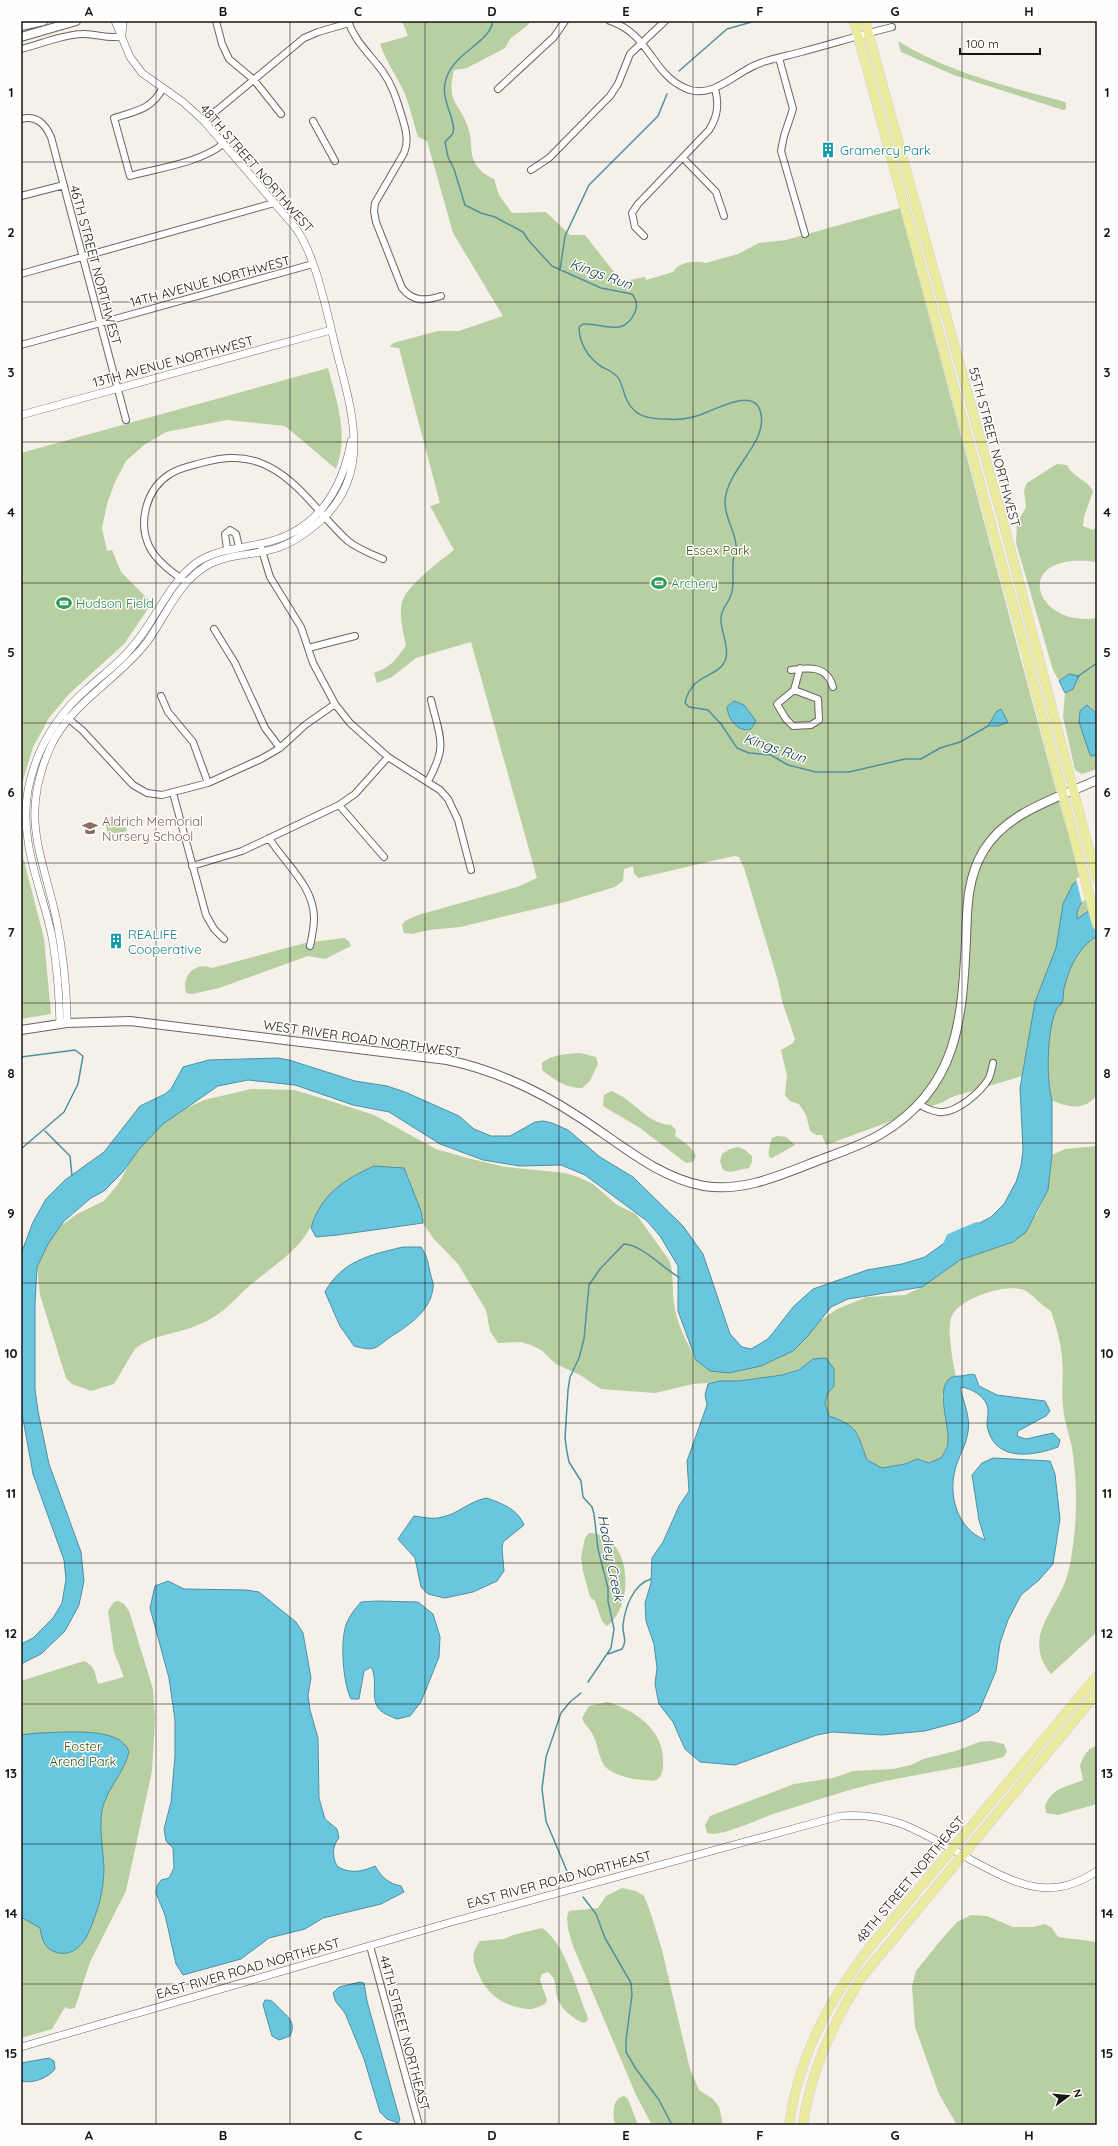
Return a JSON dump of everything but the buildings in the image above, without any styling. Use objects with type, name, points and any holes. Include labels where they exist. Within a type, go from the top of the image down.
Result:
[{"type":"main road","points":[[21,26],[43,21]]},
{"type":"main road","points":[[21,37],[76,21]]},
{"type":"main road","name":"55TH STREET NORTHWEST","points":[[854,21],[1017,619],[1097,925]]},
{"type":"main road","name":"55TH STREET NORTHWEST","points":[[865,21],[1002,518],[1097,880]]},
{"type":"main road","name":"WEST RIVER ROAD NORTHWEST","points":[[21,1030],[64,1024],[107,1021],[159,1024],[428,1057],[464,1064],[500,1075],[536,1092],[669,1174],[693,1184],[717,1188],[743,1186],[855,1146],[889,1129],[918,1104],[941,1073],[955,1040],[961,1010],[969,894],[979,858],[991,840],[1005,825],[1021,815],[1097,780]]},
{"type":"main road","name":"48TH STREET NORTHEAST","points":[[789,2125],[794,2099],[808,2052],[818,2028],[841,1986],[952,1849],[1097,1676]]},
{"type":"main road","name":"48TH STREET NORTHEAST","points":[[803,2125],[818,2064],[842,2009],[862,1978],[1097,1693]]},
{"type":"street","name":"48TH STREET NORTHWEST","points":[[115,21],[136,66],[146,77],[183,102],[204,121],[302,236],[313,264],[331,330],[353,427],[349,455],[341,480],[322,515]]},
{"type":"street","name":"48TH STREET NORTHWEST","points":[[122,36],[123,21]]},
{"type":"street","points":[[216,21],[222,44],[229,59],[254,80],[280,114]]},
{"type":"street","points":[[498,89],[554,37],[565,21]]},
{"type":"street","points":[[610,21],[627,28],[641,41],[662,70],[676,84],[689,90],[715,88],[747,69],[779,58],[892,27]]},
{"type":"street","points":[[531,170],[549,158],[610,96],[618,84],[630,54],[641,41],[665,21]]},
{"type":"street","points":[[204,121],[308,36],[349,22],[356,39],[383,72],[390,85],[407,136],[404,153],[375,203],[374,211],[376,222],[402,288],[407,294],[414,299],[421,300],[441,296]]},
{"type":"street","points":[[21,49],[76,34],[90,34],[108,38],[122,36]]},
{"type":"street","points":[[779,58],[793,109],[784,136],[781,151],[805,234]]},
{"type":"street","points":[[163,88],[154,101],[148,106],[114,118],[130,176],[201,157],[214,152],[223,144]]},
{"type":"street","points":[[644,236],[635,227],[632,213],[638,204],[683,158],[714,122],[718,106],[715,88]]},
{"type":"street","name":"46TH STREET NORTHWEST","points":[[21,118],[33,118],[38,120],[45,126],[51,138],[126,420]]},
{"type":"street","points":[[313,121],[335,161]]},
{"type":"street","points":[[683,158],[716,192],[724,216]]},
{"type":"street","points":[[21,196],[64,185]]},
{"type":"street","points":[[21,274],[274,203]]},
{"type":"street","name":"14TH AVENUE NORTHWEST","points":[[21,345],[313,264]]},
{"type":"street","name":"13TH AVENUE NORTHWEST","points":[[21,415],[331,330]]},
{"type":"street","points":[[183,580],[160,560],[150,547],[145,535],[144,520],[146,505],[156,488],[167,476],[176,470],[221,458],[256,461],[284,476],[349,542],[383,559]]},
{"type":"street","points":[[64,1024],[52,942],[30,855],[26,818],[28,793],[38,755],[45,739],[65,717],[76,698],[115,665],[134,646],[183,580],[202,559],[227,549],[260,544],[283,537],[322,515]]},
{"type":"street","points":[[183,580],[209,564],[230,557],[262,552],[285,545],[322,515]]},
{"type":"street","points":[[227,549],[225,534],[230,530],[236,534],[239,547]]},
{"type":"street","points":[[260,544],[270,577],[301,627],[318,675],[335,704],[350,723],[388,757],[440,790],[454,809],[471,870]]},
{"type":"street","points":[[214,629],[235,663],[259,716],[280,748]]},
{"type":"street","points":[[308,648],[354,636]]},
{"type":"street","points":[[791,670],[800,668],[819,669],[826,673],[833,687]]},
{"type":"street","points":[[794,690],[818,699],[819,720],[811,725],[793,726],[786,719],[778,704],[794,690],[800,668]]},
{"type":"street","points":[[161,696],[168,712],[193,742],[208,783]]},
{"type":"street","points":[[428,781],[438,763],[441,749],[431,700]]},
{"type":"street","points":[[65,717],[138,789],[152,794],[173,793],[208,783],[280,748],[305,725],[335,704]]},
{"type":"street","points":[[192,866],[242,851],[340,805],[355,794],[388,757]]},
{"type":"street","points":[[173,793],[209,923],[224,939]]},
{"type":"street","points":[[340,805],[384,857]]},
{"type":"street","points":[[269,838],[279,855],[306,887],[311,898],[314,920],[310,946]]},
{"type":"street","points":[[918,1104],[929,1110],[940,1112],[954,1108],[965,1102],[989,1078],[993,1063]]},
{"type":"street","name":"EAST RIVER ROAD NORTHEAST","points":[[21,2047],[462,1918],[833,1817],[855,1815],[884,1818],[910,1828],[1009,1880],[1040,1888],[1070,1884],[1097,1871]]},
{"type":"street","name":"44TH STREET NORTHEAST","points":[[370,1946],[419,2125]]},
{"type":"green space","name":"Essex Park","points":[[402,21],[529,21],[529,24],[510,39],[505,48],[467,68],[454,70],[452,82],[453,97],[469,131],[473,158],[480,170],[494,179],[499,195],[512,213],[546,212],[570,235],[585,235],[614,272],[612,275],[619,282],[645,277],[646,280],[673,272],[683,264],[697,262],[706,263],[738,254],[759,243],[786,240],[900,208],[1064,820],[1088,884],[1097,916],[1097,1095],[1087,1104],[1082,1106],[1070,1106],[1052,1100],[1049,1090],[1049,1068],[952,1097],[943,1102],[826,1145],[822,1135],[816,1135],[810,1131],[806,1115],[799,1104],[790,1101],[785,1095],[787,1076],[781,1050],[793,1043],[795,1039],[782,1001],[778,981],[744,868],[739,857],[734,856],[639,878],[634,874],[633,866],[624,869],[623,881],[615,887],[565,902],[460,927],[429,930],[412,934],[404,933],[402,925],[405,921],[418,915],[517,887],[537,878],[471,642],[416,658],[392,677],[377,683],[374,673],[393,662],[406,645],[401,612],[402,602],[405,596],[417,581],[454,550],[430,506],[440,503],[399,348],[390,347],[393,343],[438,331],[459,331],[503,316],[453,233],[427,141],[418,137],[404,92],[380,44],[408,36]]},
{"type":"green space","points":[[898,41],[917,52],[957,70],[998,84],[1062,101],[1066,103],[1066,109],[1063,110],[954,75],[901,52]]},
{"type":"green space","points":[[328,368],[338,406],[342,431],[342,444],[336,469],[285,426],[227,420],[166,432],[144,445],[126,461],[115,482],[107,504],[102,528],[107,551],[112,550],[121,572],[152,603],[124,644],[69,694],[49,718],[33,747],[21,787],[21,453]]},
{"type":"green space","points":[[1057,464],[1067,465],[1073,473],[1093,491],[1084,517],[1083,526],[1093,530],[1097,527],[1097,563],[1088,561],[1072,561],[1054,565],[1044,573],[1040,584],[1042,595],[1049,605],[1061,614],[1077,618],[1097,618],[1097,769],[1082,774],[1075,770],[1063,717],[1065,693],[1073,689],[1078,676],[1069,674],[1059,681],[1053,670],[1016,543],[1017,523],[1026,507],[1024,490],[1027,483]]},
{"type":"green space","points":[[112,819],[126,828],[127,831],[108,835],[105,821]]},
{"type":"green space","points":[[21,850],[44,938],[51,1014],[21,1019]]},
{"type":"green space","points":[[344,938],[349,941],[351,946],[325,959],[308,956],[219,988],[192,994],[186,993],[185,987],[188,976],[195,969],[200,967],[212,968],[305,943]]},
{"type":"green space","points":[[580,1053],[596,1057],[598,1064],[590,1081],[582,1088],[565,1085],[542,1070],[542,1063],[546,1060],[560,1055]]},
{"type":"green space","points":[[251,1089],[294,1090],[374,1115],[436,1149],[505,1167],[565,1173],[593,1184],[617,1205],[636,1214],[669,1260],[672,1271],[676,1316],[696,1360],[807,1337],[820,1321],[837,1309],[867,1297],[905,1295],[922,1287],[960,1260],[1013,1242],[1037,1214],[1048,1190],[1052,1155],[1065,1149],[1097,1146],[1097,1632],[1051,1674],[1042,1660],[1039,1647],[1045,1622],[1065,1583],[1072,1555],[1076,1512],[1075,1468],[1064,1412],[1061,1346],[1051,1311],[1024,1290],[1016,1288],[994,1291],[972,1299],[955,1311],[951,1318],[950,1338],[956,1376],[946,1383],[942,1396],[948,1419],[949,1442],[941,1458],[929,1463],[917,1459],[905,1464],[882,1468],[867,1460],[861,1443],[855,1431],[851,1427],[838,1419],[829,1416],[825,1403],[828,1393],[834,1386],[834,1369],[826,1359],[813,1359],[799,1370],[782,1375],[739,1381],[693,1384],[655,1393],[601,1389],[580,1375],[556,1364],[541,1350],[531,1345],[521,1342],[498,1343],[490,1331],[486,1310],[458,1264],[433,1238],[423,1223],[421,1211],[404,1168],[315,1215],[311,1227],[296,1247],[248,1287],[220,1313],[198,1325],[158,1337],[143,1343],[136,1348],[114,1384],[91,1391],[72,1384],[66,1378],[40,1295],[37,1267],[50,1234],[77,1214],[104,1201],[119,1183],[130,1162],[146,1138],[163,1119],[204,1100]]},
{"type":"green space","points":[[611,1091],[627,1100],[654,1120],[662,1124],[671,1125],[676,1130],[675,1136],[687,1144],[696,1156],[693,1162],[686,1163],[640,1128],[603,1106],[604,1095]]},
{"type":"green space","points":[[777,1136],[786,1137],[795,1145],[772,1158],[769,1157],[770,1145],[772,1138]]},
{"type":"green space","points":[[738,1147],[745,1150],[752,1156],[752,1162],[749,1168],[730,1172],[723,1170],[720,1161],[722,1154],[730,1149]]},
{"type":"green space","points":[[589,1533],[604,1536],[614,1545],[621,1558],[625,1572],[625,1588],[622,1603],[616,1616],[607,1626],[602,1621],[595,1601],[590,1597],[583,1571],[581,1558],[585,1538]]},
{"type":"green space","name":"Foster Arend Park","points":[[118,1601],[124,1604],[129,1611],[153,1689],[155,1719],[152,1771],[126,1891],[90,1962],[75,2008],[69,2009],[65,2007],[52,2029],[21,2038],[21,1681],[84,1661],[92,1668],[98,1684],[124,1677],[114,1652],[108,1611],[114,1602]]},
{"type":"green space","points":[[607,1702],[617,1705],[637,1716],[653,1731],[659,1741],[662,1751],[663,1769],[658,1779],[651,1781],[628,1778],[616,1774],[604,1765],[600,1758],[594,1737],[582,1718],[589,1706]]},
{"type":"green space","points":[[991,1741],[1004,1744],[1007,1752],[1003,1757],[872,1784],[776,1813],[721,1833],[707,1833],[705,1825],[710,1816],[794,1784],[833,1778],[853,1771],[893,1769],[911,1765],[923,1759],[956,1751],[979,1742]]},
{"type":"green space","points":[[1097,1746],[1097,1804],[1058,1815],[1046,1813],[1045,1805],[1053,1794],[1061,1788],[1083,1780],[1080,1765],[1088,1751]]},
{"type":"green space","points":[[622,1888],[636,1891],[644,1896],[662,1950],[690,2069],[699,2090],[713,2099],[719,2107],[723,2125],[652,2125],[636,2095],[573,1946],[568,1929],[567,1917],[569,1911],[598,1908],[606,1896]]},
{"type":"green space","points":[[971,1915],[987,1916],[1013,1927],[1033,1927],[1045,1924],[1052,1928],[1058,1937],[1097,1942],[1097,2125],[957,2125],[939,2094],[915,2027],[912,1986],[916,1971],[941,1940],[957,1922]]},
{"type":"green space","points":[[542,1928],[558,1945],[564,1956],[587,2015],[588,2020],[584,2023],[572,2016],[561,2005],[557,1997],[553,1977],[548,1972],[542,1974],[540,1980],[547,2000],[545,2004],[530,2009],[511,2006],[491,1994],[477,1971],[473,1955],[480,1941],[504,1939],[513,1935]]},
{"type":"green space","points":[[624,2096],[628,2099],[638,2125],[615,2125],[615,2104],[617,2100]]},
{"type":"water","points":[[1069,674],[1079,676],[1073,689],[1065,693],[1059,681]]},
{"type":"water","points":[[734,701],[744,705],[756,721],[751,729],[746,730],[738,727],[729,716],[727,707]]},
{"type":"water","points":[[1087,705],[1097,714],[1097,755],[1091,756],[1079,722],[1080,711]]},
{"type":"water","points":[[1001,709],[1008,722],[998,726],[988,726],[997,711]]},
{"type":"water","points":[[1097,865],[1089,889],[1077,912],[1077,919],[1097,905],[1097,936],[1085,946],[1072,965],[1064,988],[1063,1001],[1057,1008],[1053,1019],[1048,1055],[1049,1080],[1052,1100],[1052,1155],[1048,1190],[1026,1232],[1013,1242],[960,1260],[922,1287],[848,1299],[831,1307],[807,1337],[793,1351],[761,1366],[729,1373],[710,1371],[696,1360],[678,1311],[678,1266],[660,1236],[647,1221],[585,1175],[561,1165],[520,1166],[483,1160],[440,1144],[389,1112],[353,1105],[295,1085],[248,1080],[218,1086],[163,1124],[140,1148],[122,1173],[104,1191],[91,1198],[64,1221],[48,1244],[37,1267],[35,1304],[35,1389],[38,1411],[49,1464],[81,1552],[84,1581],[79,1605],[65,1631],[41,1654],[21,1664],[21,1644],[33,1638],[53,1618],[62,1603],[66,1579],[64,1560],[33,1474],[21,1408],[21,1254],[33,1222],[46,1199],[65,1180],[104,1152],[140,1106],[165,1094],[171,1089],[183,1067],[209,1060],[278,1058],[289,1060],[355,1081],[387,1086],[405,1092],[459,1116],[474,1129],[491,1136],[510,1136],[535,1122],[543,1121],[568,1130],[600,1157],[633,1177],[683,1226],[703,1254],[730,1334],[742,1347],[751,1349],[768,1339],[794,1306],[813,1289],[867,1270],[902,1264],[925,1257],[951,1238],[991,1217],[1004,1204],[1016,1182],[1021,1166],[1023,1150],[1020,1088],[1035,1002],[1056,948],[1063,904],[1073,884]]},
{"type":"water","points":[[374,1166],[404,1168],[421,1211],[423,1223],[316,1237],[311,1228],[315,1216],[327,1197],[353,1177]]},
{"type":"water","points":[[403,1247],[421,1247],[425,1254],[433,1285],[428,1303],[414,1321],[376,1347],[368,1349],[354,1346],[340,1326],[325,1292],[332,1281],[348,1266],[379,1253]]},
{"type":"water","points":[[826,1358],[834,1369],[834,1386],[828,1393],[825,1403],[829,1416],[846,1423],[851,1427],[858,1436],[867,1460],[882,1468],[905,1464],[917,1459],[929,1463],[941,1458],[947,1448],[948,1441],[944,1392],[946,1383],[951,1378],[973,1374],[975,1375],[979,1386],[997,1395],[1045,1401],[1050,1411],[1046,1416],[1018,1431],[1017,1436],[1026,1439],[1053,1433],[1060,1440],[1058,1447],[1038,1453],[1017,1454],[1008,1452],[999,1447],[993,1440],[987,1427],[988,1408],[983,1398],[968,1389],[960,1387],[968,1415],[969,1427],[966,1442],[955,1470],[953,1491],[957,1511],[962,1520],[976,1535],[985,1540],[979,1520],[972,1475],[982,1463],[993,1458],[1050,1461],[1055,1474],[1060,1519],[1053,1564],[1039,1580],[1021,1595],[1008,1620],[1000,1643],[996,1671],[979,1711],[962,1721],[925,1731],[882,1735],[832,1732],[817,1735],[735,1765],[700,1762],[685,1749],[673,1722],[659,1704],[655,1684],[657,1668],[654,1644],[646,1621],[645,1603],[651,1583],[652,1558],[663,1542],[679,1506],[689,1491],[687,1461],[707,1405],[705,1395],[708,1384],[719,1381],[739,1381],[782,1375],[799,1370],[813,1359]]},
{"type":"water","points":[[486,1498],[508,1507],[518,1515],[524,1525],[503,1542],[502,1549],[504,1571],[497,1581],[473,1592],[445,1598],[428,1594],[421,1587],[415,1558],[398,1539],[414,1516],[439,1518]]},
{"type":"water","points":[[168,1581],[184,1589],[246,1590],[259,1592],[296,1622],[303,1633],[311,1678],[308,1695],[310,1710],[318,1738],[319,1798],[325,1819],[337,1829],[339,1838],[334,1848],[335,1862],[337,1866],[342,1869],[351,1871],[365,1870],[375,1866],[383,1877],[389,1882],[401,1886],[404,1892],[381,1904],[323,1918],[305,1929],[269,1938],[241,1959],[183,1975],[176,1964],[165,1915],[156,1893],[157,1886],[161,1880],[169,1878],[174,1868],[173,1848],[166,1841],[164,1829],[171,1802],[175,1756],[175,1720],[169,1678],[150,1608],[155,1586]]},
{"type":"water","points":[[361,1602],[418,1602],[433,1614],[440,1637],[439,1657],[421,1702],[410,1716],[397,1719],[384,1713],[377,1706],[374,1695],[374,1678],[371,1667],[364,1671],[359,1699],[351,1699],[344,1673],[343,1642],[346,1625],[350,1616]]},
{"type":"water","points":[[89,1732],[103,1734],[124,1743],[129,1752],[127,1760],[104,1802],[102,1810],[101,1832],[104,1877],[97,1911],[87,1936],[78,1948],[65,1953],[55,1952],[48,1948],[43,1939],[40,1928],[21,1917],[21,1735],[37,1733]]},
{"type":"water","points":[[360,1982],[364,1983],[367,2001],[400,2120],[398,2123],[387,2119],[380,2112],[364,2059],[345,2013],[336,2002],[333,1993],[339,1987]]},
{"type":"water","points":[[265,2000],[270,2000],[273,2002],[290,2020],[292,2023],[292,2031],[290,2036],[279,2040],[272,2036],[263,2005]]},
{"type":"water","points":[[49,2058],[54,2061],[55,2069],[52,2072],[40,2080],[30,2082],[21,2081],[21,2063]]},
{"type":"pier","points":[[1097,863],[1097,890],[1087,897],[1082,903],[1076,879]]},
{"type":"waterway","name":"Kings Run","points":[[493,21],[485,36],[463,55],[450,70],[444,87],[446,101],[454,128],[453,133],[445,142],[448,157],[454,169],[465,205],[481,213],[495,217],[523,232],[529,241],[552,266],[601,288],[632,294],[635,298],[636,309],[630,320],[625,325],[613,327],[583,324],[579,327],[579,333],[585,350],[592,359],[613,373],[619,379],[629,404],[638,413],[645,417],[683,419],[701,415],[731,403],[750,401],[757,405],[761,414],[761,425],[758,436],[732,478],[727,489],[725,501],[726,513],[734,534],[736,545],[733,561],[732,591],[721,616],[721,625],[727,653],[726,658],[723,665],[699,680],[694,685],[685,703],[689,707],[708,710],[721,724],[737,748],[749,753],[771,755],[788,765],[816,772],[849,772],[905,759],[921,759],[940,748],[960,742],[988,726]]},
{"type":"waterway","points":[[679,71],[727,29],[755,21]]},
{"type":"waterway","points":[[560,270],[565,236],[589,185],[658,116],[667,94]]},
{"type":"waterway","name":"Kings Run","points":[[1077,677],[1097,663]]},
{"type":"waterway","points":[[21,1057],[75,1050],[83,1056],[78,1084],[64,1112],[21,1149]]},
{"type":"waterway","points":[[45,1131],[70,1156],[72,1176]]},
{"type":"waterway","points":[[946,1250],[951,1238],[977,1227]]},
{"type":"waterway","name":"Hadley Creek","points":[[588,1682],[611,1648],[614,1629],[608,1601],[608,1588],[598,1549],[594,1514],[592,1507],[583,1497],[581,1481],[569,1462],[565,1438],[570,1377],[579,1358],[584,1339],[589,1285],[600,1269],[624,1244],[631,1245],[645,1252],[680,1278]]},
{"type":"waterway","points":[[608,1654],[622,1649],[624,1646],[625,1640],[623,1625],[628,1604],[639,1586],[651,1579]]},
{"type":"waterway","name":"Hadley Creek","points":[[569,1876],[546,1821],[542,1789],[546,1757],[561,1713],[570,1702],[581,1693]]},
{"type":"waterway","name":"Hadley Creek","points":[[583,1897],[596,1914],[605,1938],[631,1983],[632,1995],[626,2040],[626,2052],[636,2069],[659,2100],[672,2125]]},
{"type":"place","name":"Gramercy Park","points":[[828,150]]},
{"type":"place","name":"Archery","points":[[659,583]]},
{"type":"place","name":"Hudson Field","points":[[64,603]]},
{"type":"place","name":"Aldrich Memorial Nursery School","points":[[90,828]]},
{"type":"place","name":"REALIFE Cooperative","points":[[116,941]]}]
